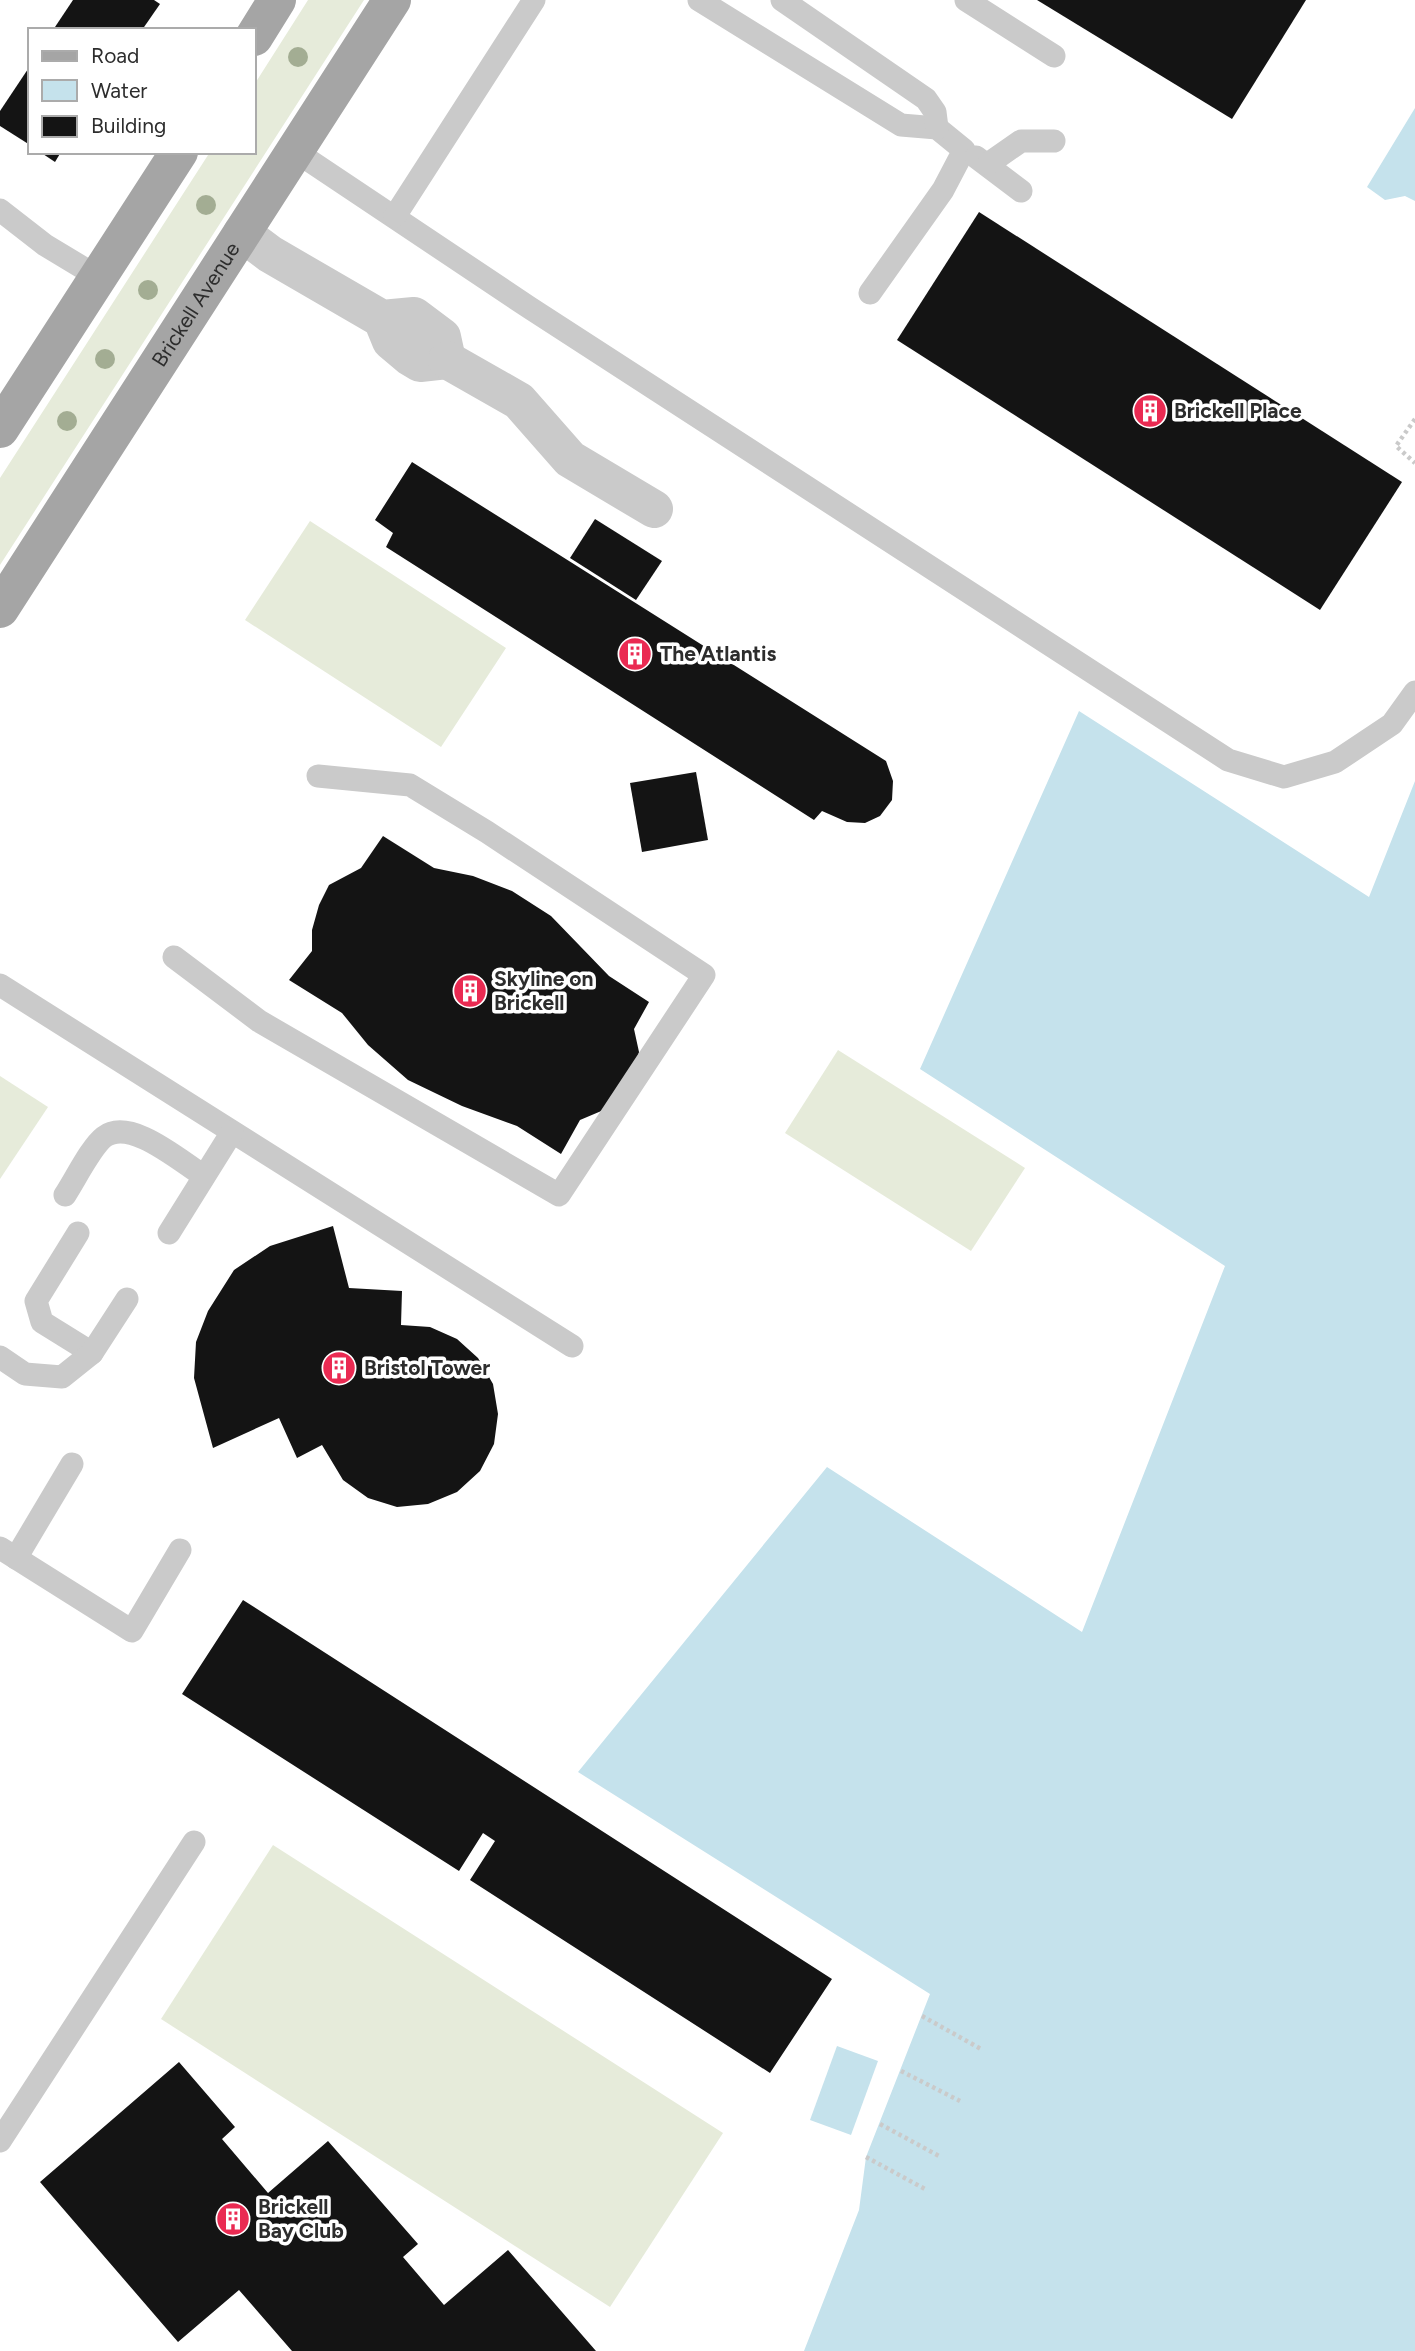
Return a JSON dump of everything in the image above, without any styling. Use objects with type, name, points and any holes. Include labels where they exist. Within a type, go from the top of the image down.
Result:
[{"type":"main road","name":"Brickell Avenue","points":[[0,609],[393,0]]},
{"type":"main road","points":[[256,34],[275,1]]},
{"type":"main road","points":[[0,429],[178,154]]},
{"type":"street","points":[[242,233],[270,254],[382,319],[391,341],[410,357],[420,363],[447,360],[519,401],[570,458],[654,509]]},
{"type":"lane","points":[[395,216],[534,0]]},
{"type":"lane","points":[[699,0],[901,125],[937,128],[1021,191]]},
{"type":"lane","points":[[782,0],[926,99],[935,112],[937,128]]},
{"type":"lane","points":[[966,0],[1055,56]]},
{"type":"lane","points":[[988,164],[1021,141],[1054,141]]},
{"type":"lane","points":[[870,293],[943,190],[964,150]]},
{"type":"lane","points":[[295,151],[1228,760],[1283,776],[1335,762],[1392,724],[1415,692]]},
{"type":"lane","points":[[0,210],[46,245],[98,277]]},
{"type":"lane","points":[[174,957],[259,1021],[559,1195],[704,975],[410,785],[318,776]]},
{"type":"lane","points":[[0,985],[572,1346]]},
{"type":"lane","points":[[65,1195],[103,1138],[120,1129],[134,1132],[204,1176]]},
{"type":"lane","points":[[169,1233],[232,1132]]},
{"type":"lane","points":[[78,1233],[36,1301],[42,1322],[92,1353]]},
{"type":"lane","points":[[0,1357],[25,1374],[62,1377],[92,1353],[127,1299]]},
{"type":"lane","points":[[72,1464],[8,1553],[132,1631],[180,1550]]},
{"type":"lane","points":[[0,2141],[194,1842]]},
{"type":"path","points":[[1415,419],[1396,446],[1415,463]]},
{"type":"path","points":[[922,2016],[981,2049]]},
{"type":"path","points":[[901,2071],[960,2101]]},
{"type":"path","points":[[880,2124],[939,2156]]},
{"type":"path","points":[[866,2157],[925,2189]]},
{"type":"green space","points":[[308,0],[364,0],[0,565],[0,478],[209,154],[256,154],[256,82]]},
{"type":"green space","points":[[310,521],[506,648],[441,747],[245,620]]},
{"type":"green space","points":[[838,1050],[1025,1168],[971,1251],[785,1133]]},
{"type":"green space","points":[[0,1076],[48,1107],[0,1179]]},
{"type":"green space","points":[[273,1845],[723,2133],[610,2307],[161,2019]]},
{"type":"water","points":[[1415,108],[1415,201],[1405,196],[1385,200],[1367,187]]},
{"type":"water","points":[[1079,711],[1369,897],[1415,781],[1415,2351],[804,2351],[859,2210],[866,2157],[930,1994],[578,1772],[827,1467],[1082,1632],[1225,1266],[920,1069]]},
{"type":"water","points":[[837,2046],[878,2061],[851,2135],[810,2120]]},
{"type":"building","points":[[73,0],[154,0],[160,4],[143,28],[54,28]]},
{"type":"building","points":[[1037,0],[1306,0],[1232,119]]},
{"type":"building","points":[[28,69],[28,144],[0,126],[0,111]]},
{"type":"building","points":[[43,154],[60,154],[55,162]]},
{"type":"building","name":"Brickell Place","points":[[979,212],[1402,482],[1320,610],[897,340]]},
{"type":"building","name":"The Atlantis","points":[[412,462],[886,761],[893,781],[892,800],[880,816],[865,823],[847,822],[822,811],[814,820],[386,547],[393,533],[375,520]]},
{"type":"building","points":[[595,519],[662,561],[636,600],[570,558]]},
{"type":"building","points":[[696,772],[708,840],[642,852],[630,783]]},
{"type":"building","name":"Skyline on Brickell","points":[[383,836],[434,868],[473,876],[512,891],[551,916],[609,976],[649,1002],[634,1029],[639,1052],[634,1073],[606,1109],[580,1120],[561,1154],[517,1126],[462,1106],[408,1080],[368,1045],[342,1013],[289,980],[312,951],[312,930],[319,905],[329,885],[361,868]]},
{"type":"building","name":"Bristol Tower","points":[[333,1226],[349,1288],[402,1291],[401,1325],[430,1327],[457,1339],[478,1358],[493,1384],[498,1414],[494,1444],[480,1471],[457,1492],[428,1504],[397,1507],[368,1498],[343,1480],[322,1445],[297,1458],[279,1418],[213,1448],[194,1378],[196,1342],[208,1311],[234,1270],[270,1246]]},
{"type":"building","points":[[243,1600],[832,1979],[770,2073],[470,1880],[495,1841],[483,1833],[459,1871],[182,1694]]},
{"type":"building","name":"Brickell Bay Club","points":[[179,2062],[235,2127],[222,2139],[268,2193],[328,2141],[418,2244],[403,2257],[444,2305],[508,2250],[596,2351],[292,2351],[239,2290],[178,2342],[40,2182]]},
{"type":"place","name":"Brickell Place","points":[[1150,411]]},
{"type":"place","name":"The Atlantis","points":[[635,654]]},
{"type":"place","name":"Skyline on Brickell","points":[[470,991]]},
{"type":"place","name":"Bristol Tower","points":[[339,1368]]},
{"type":"place","name":"Brickell Bay Club","points":[[233,2219]]}]
